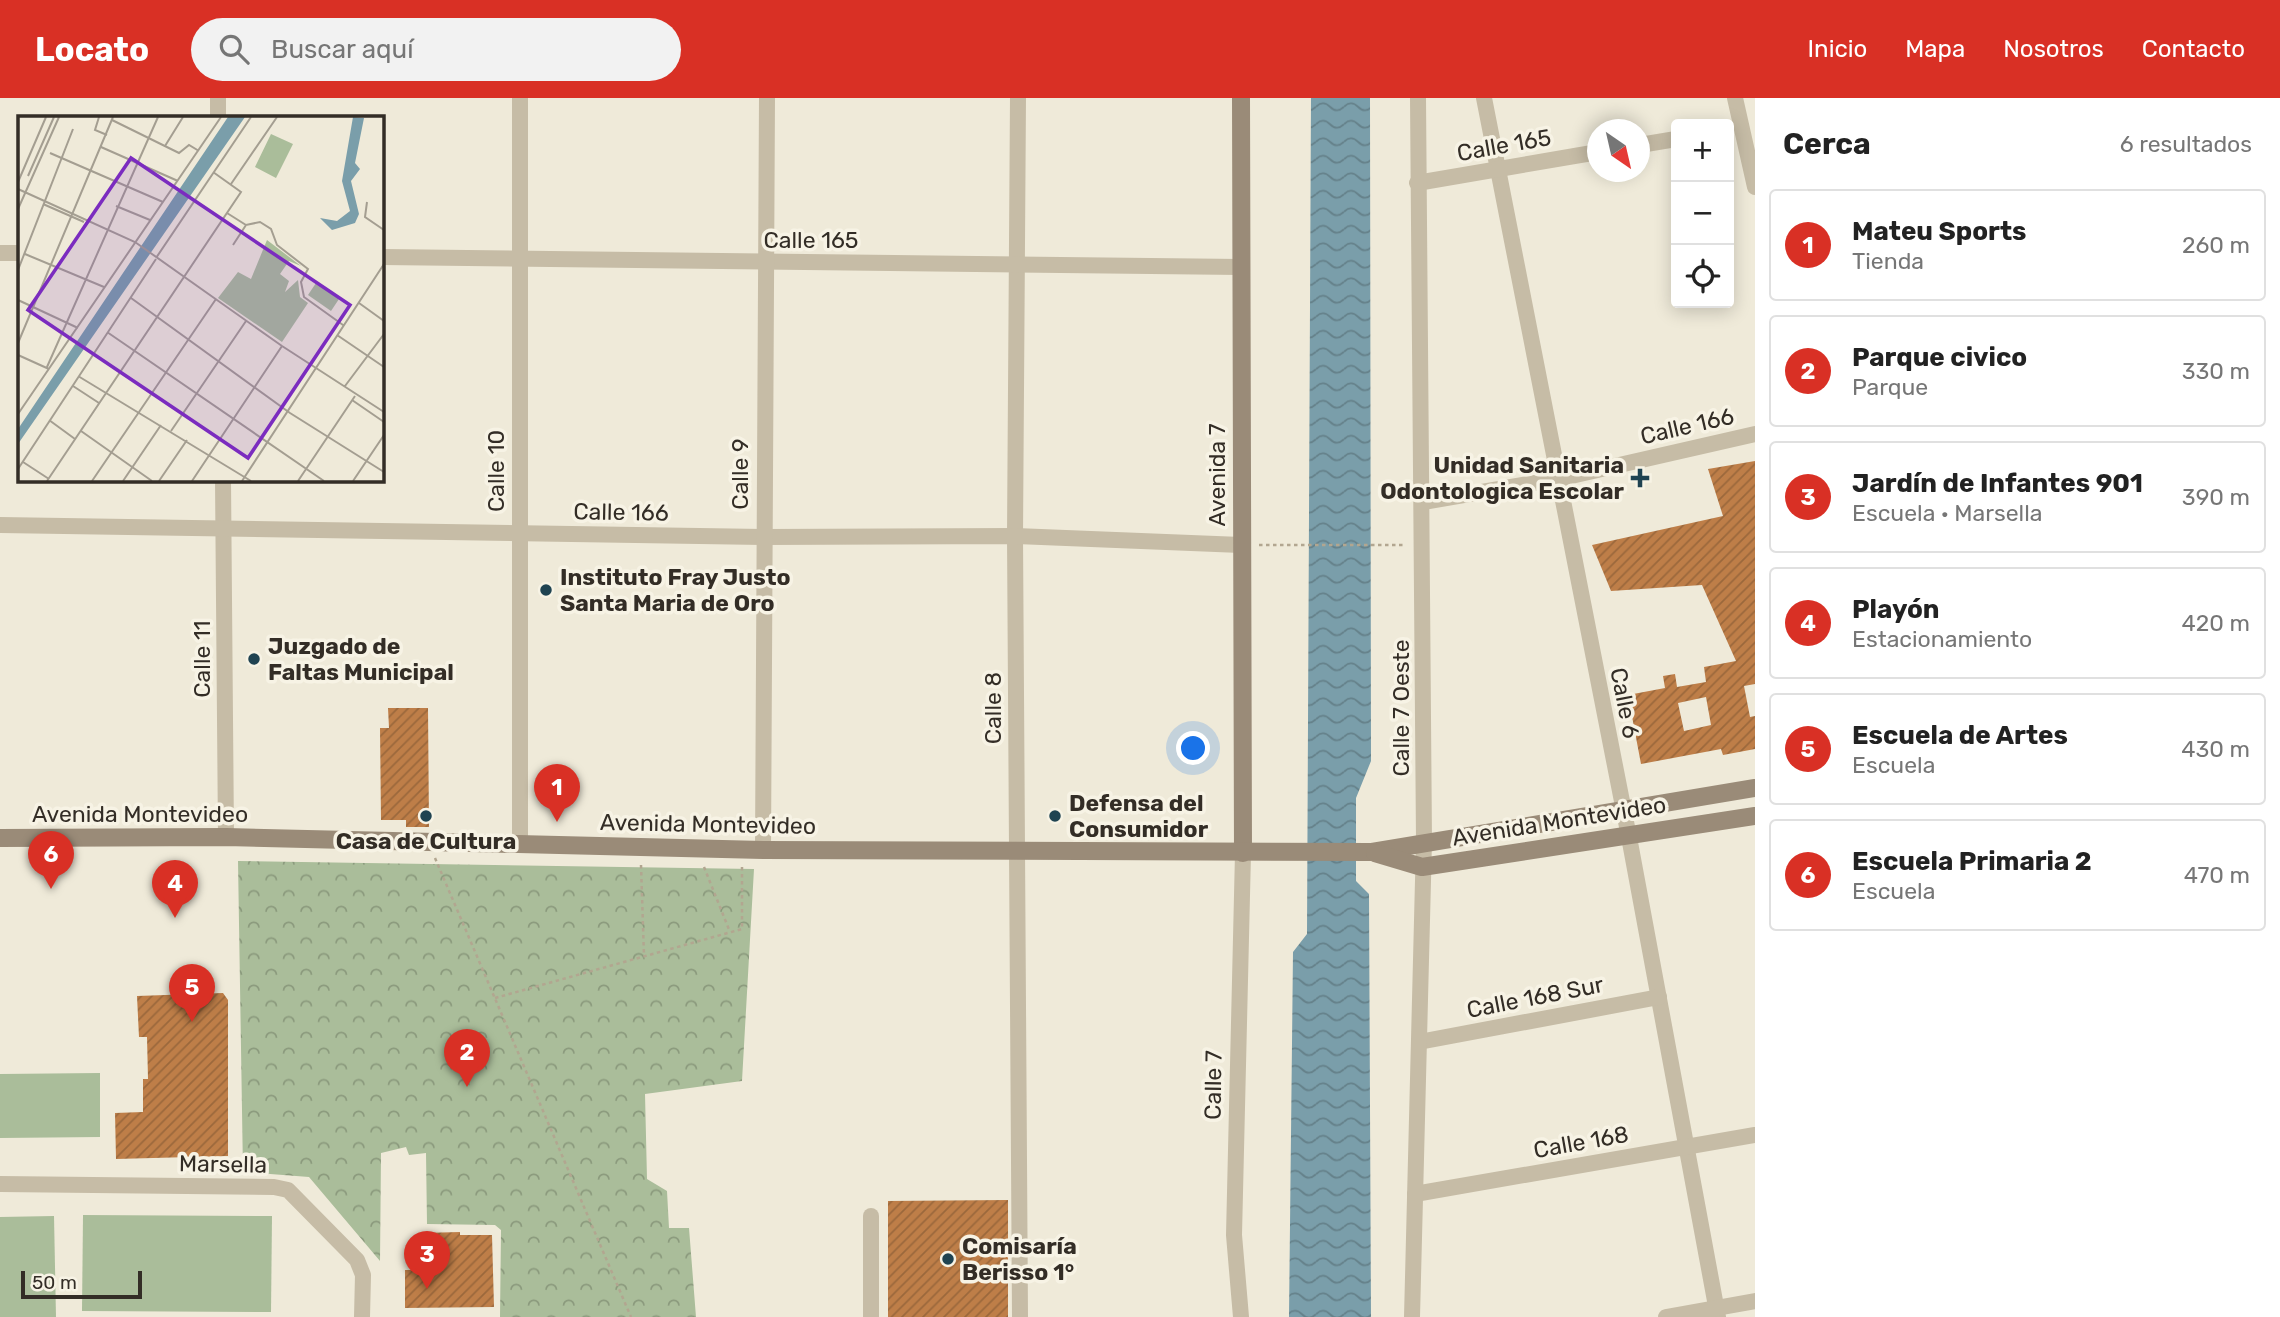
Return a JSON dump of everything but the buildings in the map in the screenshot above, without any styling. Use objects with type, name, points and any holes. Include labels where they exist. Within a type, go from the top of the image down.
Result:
[{"type":"main road","name":"Avenida 7","points":[[1241,98],[1243,853]]},
{"type":"main road","name":"Avenida Montevideo","points":[[0,838],[226,838],[743,850],[1017,853],[1372,852],[1424,841],[1624,812],[1755,788]]},
{"type":"main road","name":"Avenida Montevideo","points":[[1372,852],[1422,867],[1755,816]]},
{"type":"street","points":[[218,98],[218,116]]},
{"type":"street","name":"Calle 10","points":[[520,98],[520,845]]},
{"type":"street","name":"Calle 9","points":[[763,850],[766,98]]},
{"type":"street","name":"Calle 8","points":[[1018,98],[1015,536],[1020,1317]]},
{"type":"street","name":"Calle 7 Oeste","points":[[1412,1317],[1424,841],[1418,98]]},
{"type":"street","name":"Calle 6","points":[[1484,98],[1629,837],[1717,1312]]},
{"type":"street","points":[[1735,98],[1755,187]]},
{"type":"street","points":[[1650,143],[1671,140]]},
{"type":"street","name":"Calle 165","points":[[1417,183],[1587,154]]},
{"type":"street","points":[[0,253],[18,253]]},
{"type":"street","name":"Calle 165","points":[[383,257],[1017,262],[1241,268]]},
{"type":"street","name":"Calle 166","points":[[1423,502],[1558,479],[1755,434]]},
{"type":"street","name":"Calle 11","points":[[223,481],[226,838]]},
{"type":"street","name":"Calle 166","points":[[0,525],[763,537],[1015,536],[1241,545]]},
{"type":"street","name":"Calle 7","points":[[1241,1317],[1234,1235],[1243,853]]},
{"type":"street","name":"Calle 168 Sur","points":[[1419,1042],[1659,997]]},
{"type":"street","name":"Calle 168","points":[[1415,1194],[1755,1135]]},
{"type":"street","name":"Marsella","points":[[0,1184],[274,1187],[288,1190],[357,1260],[363,1275],[362,1317]]},
{"type":"street","points":[[871,1216],[871,1317]]},
{"type":"street","points":[[1666,1317],[1717,1312],[1755,1301]]},
{"type":"path","points":[[1241,545],[1423,545]]},
{"type":"path","points":[[429,842],[631,1317]]},
{"type":"path","points":[[641,847],[644,956]]},
{"type":"path","points":[[697,849],[730,932]]},
{"type":"path","points":[[495,998],[742,929],[743,850]]},
{"type":"green space","points":[[238,861],[754,869],[742,1081],[645,1094],[647,1179],[667,1191],[669,1228],[689,1228],[696,1317],[500,1317],[501,1230],[495,1225],[427,1224],[426,1153],[409,1155],[406,1147],[381,1153],[380,1261],[309,1177],[243,1172]]},
{"type":"green space","points":[[100,1073],[100,1137],[0,1138],[0,1074]]},
{"type":"green space","points":[[83,1215],[272,1216],[271,1312],[82,1311]]},
{"type":"green space","points":[[54,1216],[56,1317],[0,1317],[0,1217]]},
{"type":"water","points":[[1311,98],[1370,98],[1371,761],[1356,798],[1356,881],[1369,894],[1371,1317],[1289,1317],[1293,952],[1307,934]]},
{"type":"place","name":"Unidad Sanitaria Odontologica Escolar","points":[[1640,478]]},
{"type":"place","name":"Instituto Fray Justo Santa Maria de Oro","points":[[546,590]]},
{"type":"place","name":"Juzgado de Faltas Municipal","points":[[254,659]]},
{"type":"place","name":"Casa de Cultura","points":[[426,816]]},
{"type":"place","name":"Defensa del Consumidor","points":[[1055,816]]},
{"type":"place","name":"Mateu Sports","points":[[557,822]]},
{"type":"place","name":"Escuela Primaria 2","points":[[51,889]]},
{"type":"place","name":"Playón","points":[[175,918]]},
{"type":"place","name":"Escuela de Artes","points":[[192,1022]]},
{"type":"place","name":"Parque civico","points":[[467,1087]]},
{"type":"place","name":"Comisaría Berisso 1°","points":[[948,1259]]},
{"type":"place","name":"Jardín de Infantes 901","points":[[427,1289]]}]
